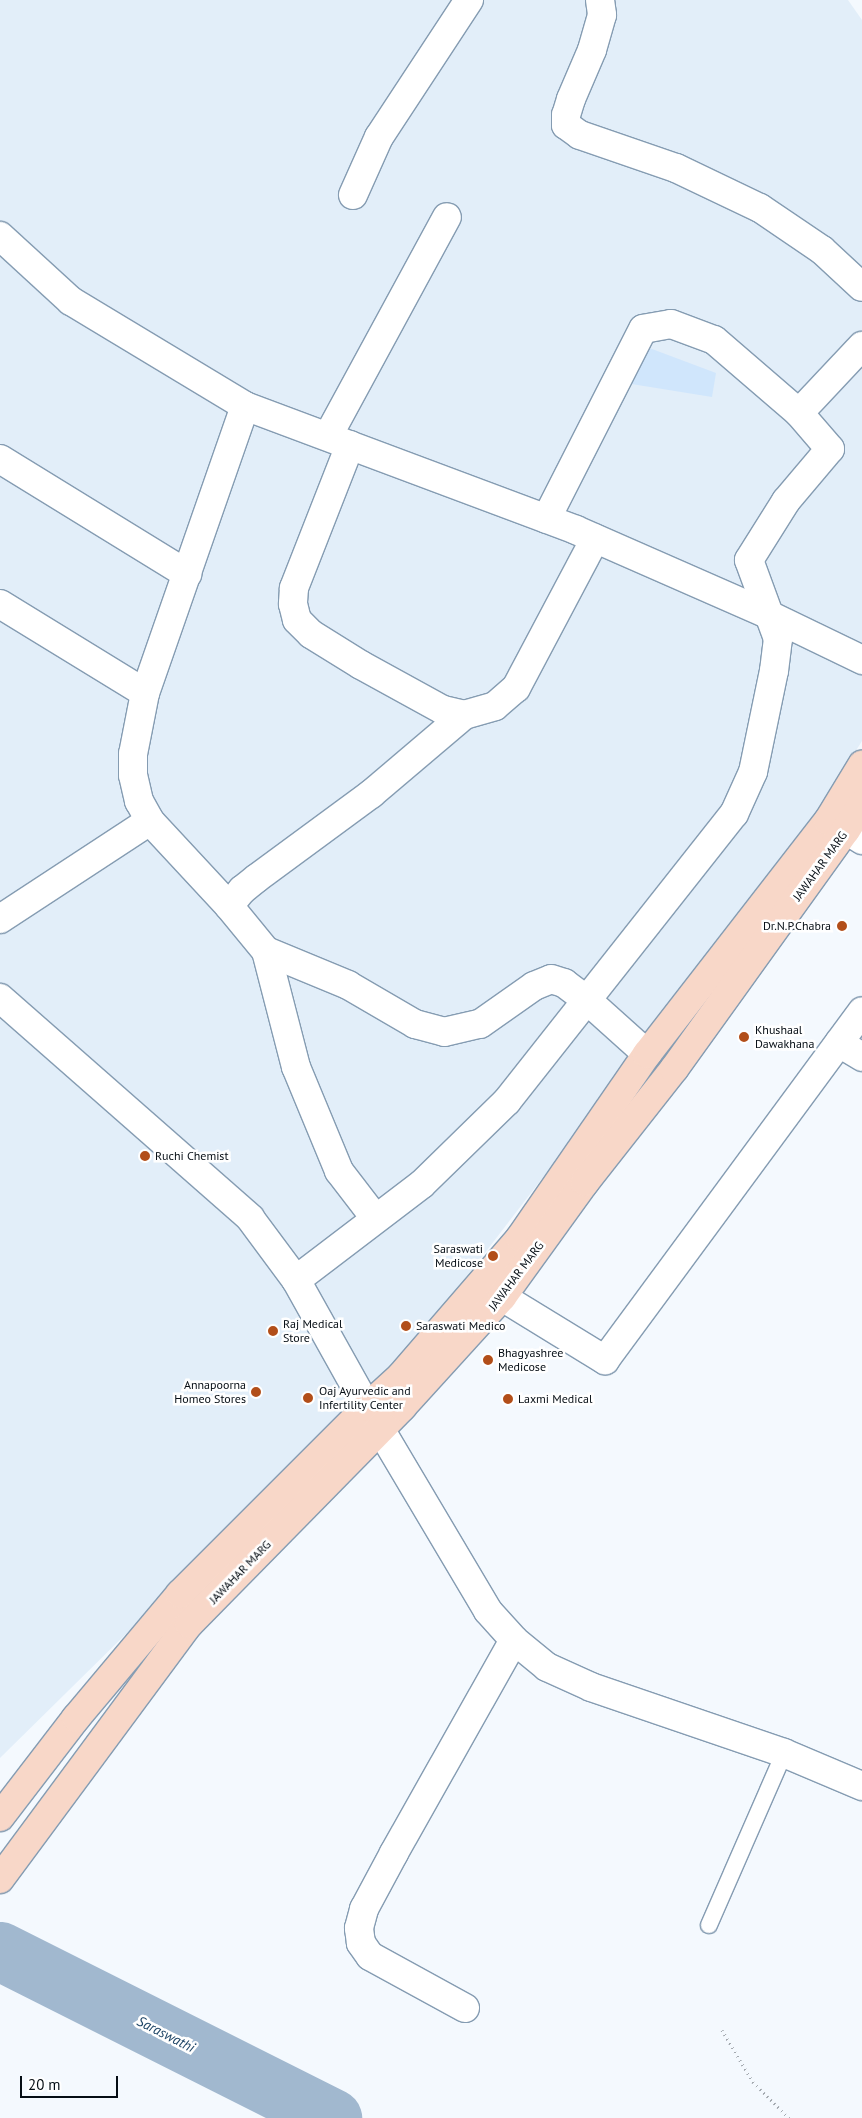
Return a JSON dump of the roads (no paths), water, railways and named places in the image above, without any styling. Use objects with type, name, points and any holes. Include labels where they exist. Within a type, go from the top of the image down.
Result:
[{"type":"main road","name":"JAWAHAR MARG","points":[[0,1879],[189,1624],[373,1418],[401,1376],[520,1238],[647,1054],[828,821],[862,765]]},
{"type":"main road","name":"JAWAHAR MARG","points":[[0,1817],[26,1781],[180,1594],[502,1297],[585,1182],[854,835],[862,804]]},
{"type":"street","points":[[353,195],[379,137],[469,0]]},
{"type":"street","points":[[600,0],[602,15],[592,50],[571,99],[566,115],[566,124],[580,135],[676,168],[760,208],[822,250],[862,287]]},
{"type":"street","points":[[447,217],[339,441],[294,588],[294,604],[297,620],[311,634],[361,665],[443,710],[464,715]]},
{"type":"street","points":[[0,236],[71,301],[245,406],[595,539],[767,614],[862,660]]},
{"type":"street","points":[[296,1280],[422,1184],[507,1101],[734,814],[753,772],[774,671],[778,639],[767,614],[749,560],[786,501],[830,449],[798,413],[714,340],[671,324],[643,329],[546,519]]},
{"type":"street","points":[[798,413],[862,346]]},
{"type":"street","points":[[245,406],[144,692],[133,754],[133,775],[139,801],[150,821],[229,906],[266,951],[296,1067],[335,1162],[339,1171],[376,1218]]},
{"type":"street","points":[[0,460],[187,574]]},
{"type":"street","points":[[229,906],[242,890],[371,794],[464,715],[495,706],[516,688],[595,539]]},
{"type":"street","points":[[0,604],[144,692]]},
{"type":"street","points":[[0,919],[150,821]]},
{"type":"street","points":[[266,951],[348,985],[416,1024],[444,1032],[480,1024],[534,986],[551,979],[564,983],[588,1001],[647,1054]]},
{"type":"street","points":[[0,998],[250,1218],[296,1280],[373,1418],[488,1611],[514,1640],[548,1668],[591,1687],[784,1753],[862,1786]]},
{"type":"street","points":[[502,1297],[605,1360],[862,1011]]},
{"type":"street","points":[[840,1042],[862,1057]]},
{"type":"street","points":[[465,2008],[370,1956],[361,1943],[359,1928],[364,1909],[394,1853],[514,1640]]},
{"type":"lane","points":[[709,1924],[784,1753]]},
{"type":"waterway","name":"Saraswathi","points":[[0,1951],[332,2118]]},
{"type":"place","name":"Dr.N.P.Chabra","points":[[842,926]]},
{"type":"place","name":"Khushaal Dawakhana","points":[[744,1037]]},
{"type":"place","name":"Ruchi Chemist","points":[[145,1156]]},
{"type":"place","name":"Saraswati Medicose","points":[[493,1256]]},
{"type":"place","name":"Saraswati Medico","points":[[406,1326]]},
{"type":"place","name":"Raj Medical Store","points":[[273,1331]]},
{"type":"place","name":"Bhagyashree Medicose","points":[[488,1360]]},
{"type":"place","name":"Annapoorna Homeo Stores","points":[[256,1392]]},
{"type":"place","name":"Oaj Ayurvedic and Infertility Center","points":[[308,1398]]},
{"type":"place","name":"Laxmi Medical","points":[[508,1399]]}]
